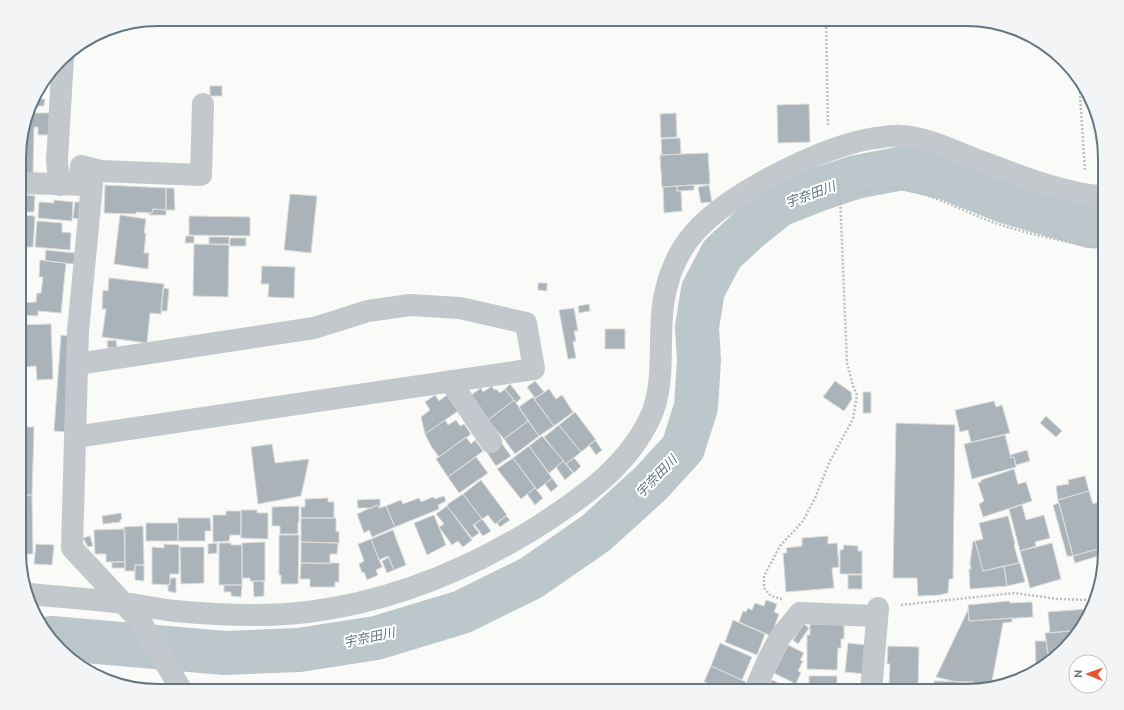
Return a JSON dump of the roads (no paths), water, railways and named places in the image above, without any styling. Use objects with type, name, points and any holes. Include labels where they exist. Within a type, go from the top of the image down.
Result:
[{"type":"street","points":[[60,70],[57,160],[69,185]]},
{"type":"street","points":[[69,185],[81,166],[100,171],[201,175],[203,104]]},
{"type":"street","points":[[33,594],[123,603],[173,611],[244,614],[306,612],[349,605],[394,594],[441,576],[508,544],[586,494],[614,470],[638,439],[652,415],[658,389],[664,300],[670,274],[680,254],[694,233],[717,212],[743,194],[774,176],[832,150],[872,139],[901,136],[929,141],[1066,190],[1098,196]]},
{"type":"street","points":[[26,183],[92,185],[78,331],[72,548],[144,626],[178,684]]},
{"type":"street","points":[[75,436],[534,369],[526,323],[460,308],[410,305],[368,311],[314,328],[78,364]]},
{"type":"street","points":[[450,381],[491,442]]},
{"type":"street","points":[[758,684],[780,637],[800,613],[877,612],[872,684]]},
{"type":"waterway","name":"宇奈田川","points":[[59,639],[225,653],[299,650],[376,638],[462,612],[531,578],[596,533],[651,483],[683,448],[696,407],[699,360],[697,327],[703,290],[722,254],[750,228],[779,205],[856,177],[903,168],[946,178],[1007,202],[1090,226],[1098,227]]}]
